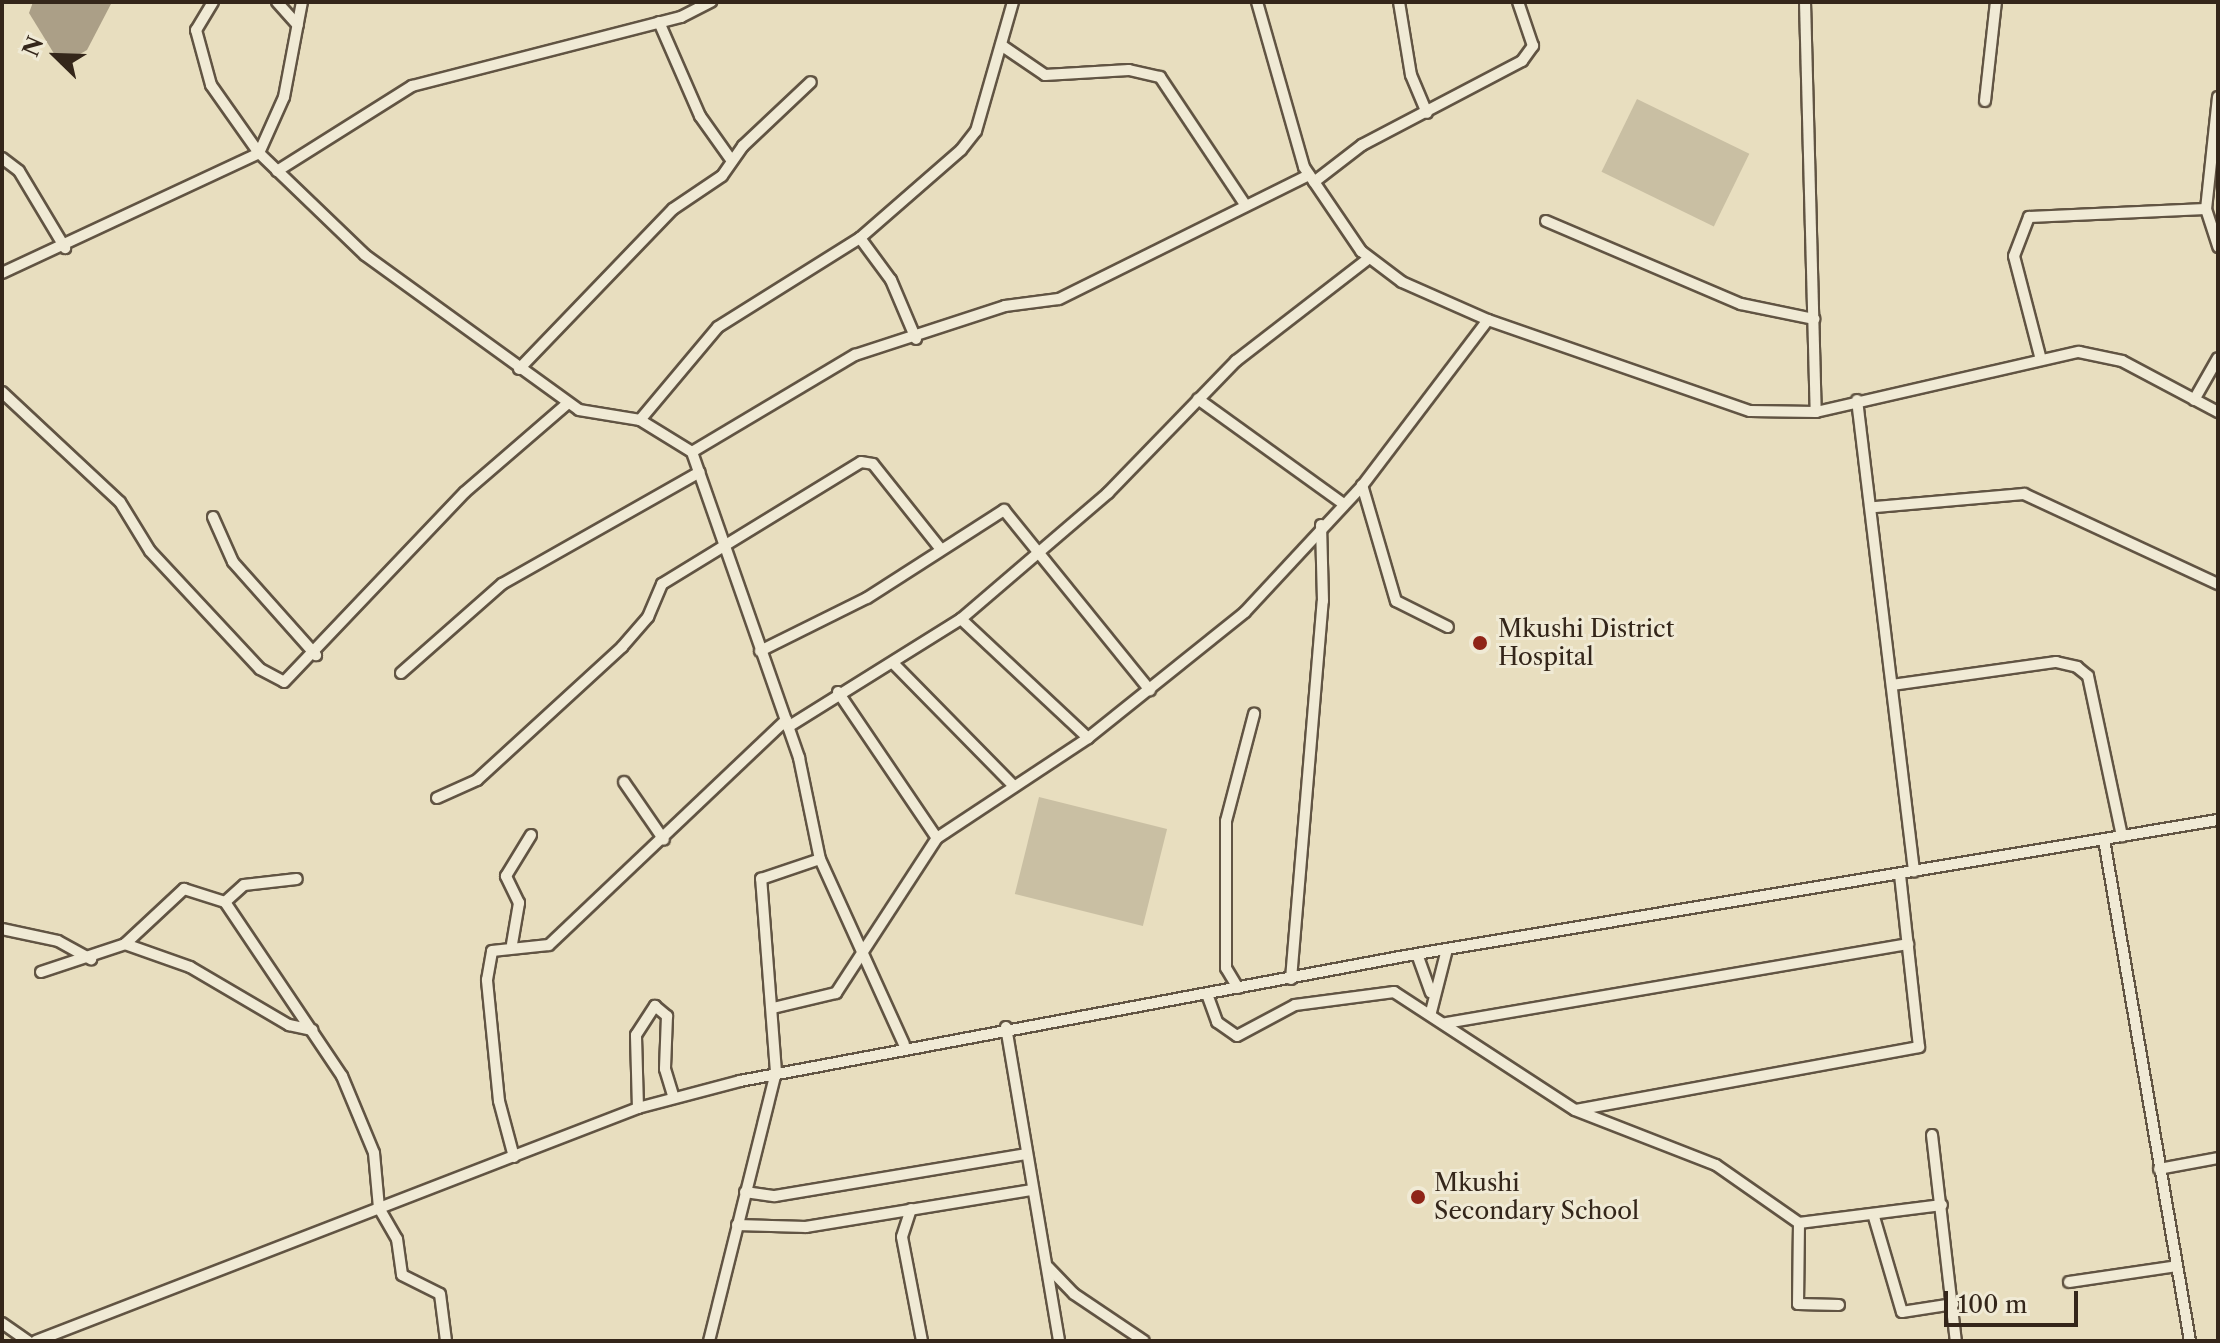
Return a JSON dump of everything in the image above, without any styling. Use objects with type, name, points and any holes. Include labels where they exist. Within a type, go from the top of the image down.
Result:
[{"type":"street","points":[[213,2],[196,30],[197,49],[211,85],[259,153],[365,255],[568,403],[640,420],[692,452],[722,548],[787,724],[820,859],[904,1044]]},
{"type":"street","points":[[277,2],[298,25]]},
{"type":"street","points":[[2,273],[65,248],[259,153],[284,97],[302,2]]},
{"type":"street","points":[[277,171],[424,81],[659,22],[711,2]]},
{"type":"street","points":[[640,420],[718,327],[860,238],[976,131],[1013,2]]},
{"type":"street","points":[[1257,2],[1311,178],[1368,259],[1488,320],[1709,400],[1774,414],[1816,412],[2040,356],[2104,355],[2218,412]]},
{"type":"street","points":[[1399,2],[1411,75],[1427,113]]},
{"type":"street","points":[[692,452],[837,363],[916,339],[1005,306],[1059,299],[1244,203],[1311,178],[1362,145],[1499,78],[1529,55],[1533,46],[1518,2]]},
{"type":"street","points":[[1805,2],[1816,412]]},
{"type":"street","points":[[1985,101],[1996,2]]},
{"type":"street","points":[[659,22],[700,116],[732,161]]},
{"type":"street","points":[[1001,45],[1045,75],[1129,70],[1160,77],[1188,108],[1208,156],[1244,203]]},
{"type":"street","points":[[519,369],[673,209],[732,161],[811,82]]},
{"type":"street","points":[[2218,97],[2206,209],[2218,247]]},
{"type":"street","points":[[2,158],[19,171],[65,248]]},
{"type":"street","points":[[2040,356],[2014,256],[2029,217],[2206,209]]},
{"type":"street","points":[[1546,221],[1741,304],[1814,319]]},
{"type":"street","points":[[860,238],[891,280],[916,339]]},
{"type":"street","points":[[514,1157],[499,1101],[487,980],[492,951],[512,944],[549,945],[787,724],[893,663],[961,619],[1108,493],[1198,399],[1368,259]]},
{"type":"street","points":[[773,1008],[836,993],[937,838],[1088,738],[1245,612],[1321,525],[1362,485],[1488,320]]},
{"type":"street","points":[[2194,400],[2218,358]]},
{"type":"street","points":[[2,392],[120,502],[150,551],[260,669],[292,680],[465,492],[568,403]]},
{"type":"street","points":[[1198,399],[1342,503]]},
{"type":"street","points":[[1857,400],[1875,507],[1914,872]]},
{"type":"street","points":[[437,798],[477,780],[622,647],[648,617],[662,584],[867,460],[939,547]]},
{"type":"street","points":[[401,673],[502,584],[700,472]]},
{"type":"street","points":[[1362,485],[1396,601],[1448,627]]},
{"type":"street","points":[[1875,507],[2024,494],[2218,584]]},
{"type":"street","points":[[760,651],[867,598],[939,547],[1004,510],[1150,690]]},
{"type":"street","points":[[213,517],[233,562],[316,655]]},
{"type":"street","points":[[1291,979],[1323,601],[1321,525]]},
{"type":"street","points":[[961,619],[1088,738]]},
{"type":"street","points":[[1892,685],[2056,662],[2077,667],[2088,676],[2122,836]]},
{"type":"street","points":[[893,663],[1013,785]]},
{"type":"street","points":[[838,692],[937,838]]},
{"type":"street","points":[[1238,988],[1226,968],[1226,821],[1254,714]]},
{"type":"street","points":[[624,782],[664,840]]},
{"type":"street","points":[[36,1341],[638,1108],[776,1072],[904,1044],[1207,994],[1417,954],[2218,820]]},
{"type":"street","points":[[512,944],[519,903],[506,876],[531,835]]},
{"type":"street","points":[[2104,840],[2190,1341]]},
{"type":"street","points":[[709,1341],[776,1072],[761,879],[820,859]]},
{"type":"street","points":[[1575,1110],[1919,1047],[1900,875]]},
{"type":"street","points":[[225,902],[244,885],[297,879]]},
{"type":"street","points":[[41,972],[91,959],[125,944],[184,889],[225,902],[312,1030],[365,1127],[379,1208],[397,1239],[402,1275],[442,1298],[446,1341]]},
{"type":"street","points":[[2,929],[58,941],[91,959]]},
{"type":"street","points":[[125,944],[190,967],[289,1025],[312,1030]]},
{"type":"street","points":[[1446,1023],[1908,944]]},
{"type":"street","points":[[1431,993],[1447,949]]},
{"type":"street","points":[[1417,954],[1431,993],[1431,1012]]},
{"type":"street","points":[[1207,994],[1217,1022],[1237,1036],[1295,1005],[1390,991],[1431,1012],[1575,1110],[1716,1165],[1799,1223],[1874,1217],[1942,1205]]},
{"type":"street","points":[[638,1108],[636,1035],[655,1006],[667,1016],[665,1069],[674,1098]]},
{"type":"street","points":[[1006,1027],[1059,1341]]},
{"type":"street","points":[[1932,1135],[1956,1341]]},
{"type":"street","points":[[745,1192],[775,1196],[1026,1154]]},
{"type":"street","points":[[2159,1169],[2218,1158]]},
{"type":"street","points":[[737,1225],[779,1230],[1032,1190]]},
{"type":"street","points":[[911,1209],[902,1237],[921,1341]]},
{"type":"street","points":[[1874,1217],[1902,1312],[1953,1304]]},
{"type":"street","points":[[1799,1223],[1798,1304],[1839,1305]]},
{"type":"street","points":[[1046,1264],[1074,1294],[1144,1341]]},
{"type":"street","points":[[2069,1282],[2177,1266]]},
{"type":"street","points":[[2,1323],[28,1341]]},
{"type":"shaded area","points":[[33,2],[112,2],[87,50],[61,65],[29,13]]},
{"type":"shaded area","points":[[1637,99],[1749,154],[1714,227],[1601,172]]},
{"type":"shaded area","points":[[1039,797],[1167,829],[1143,926],[1015,894]]},
{"type":"place","name":"Mkushi District Hospital","points":[[1480,643]]},
{"type":"place","name":"Mkushi Secondary School","points":[[1418,1197]]}]
